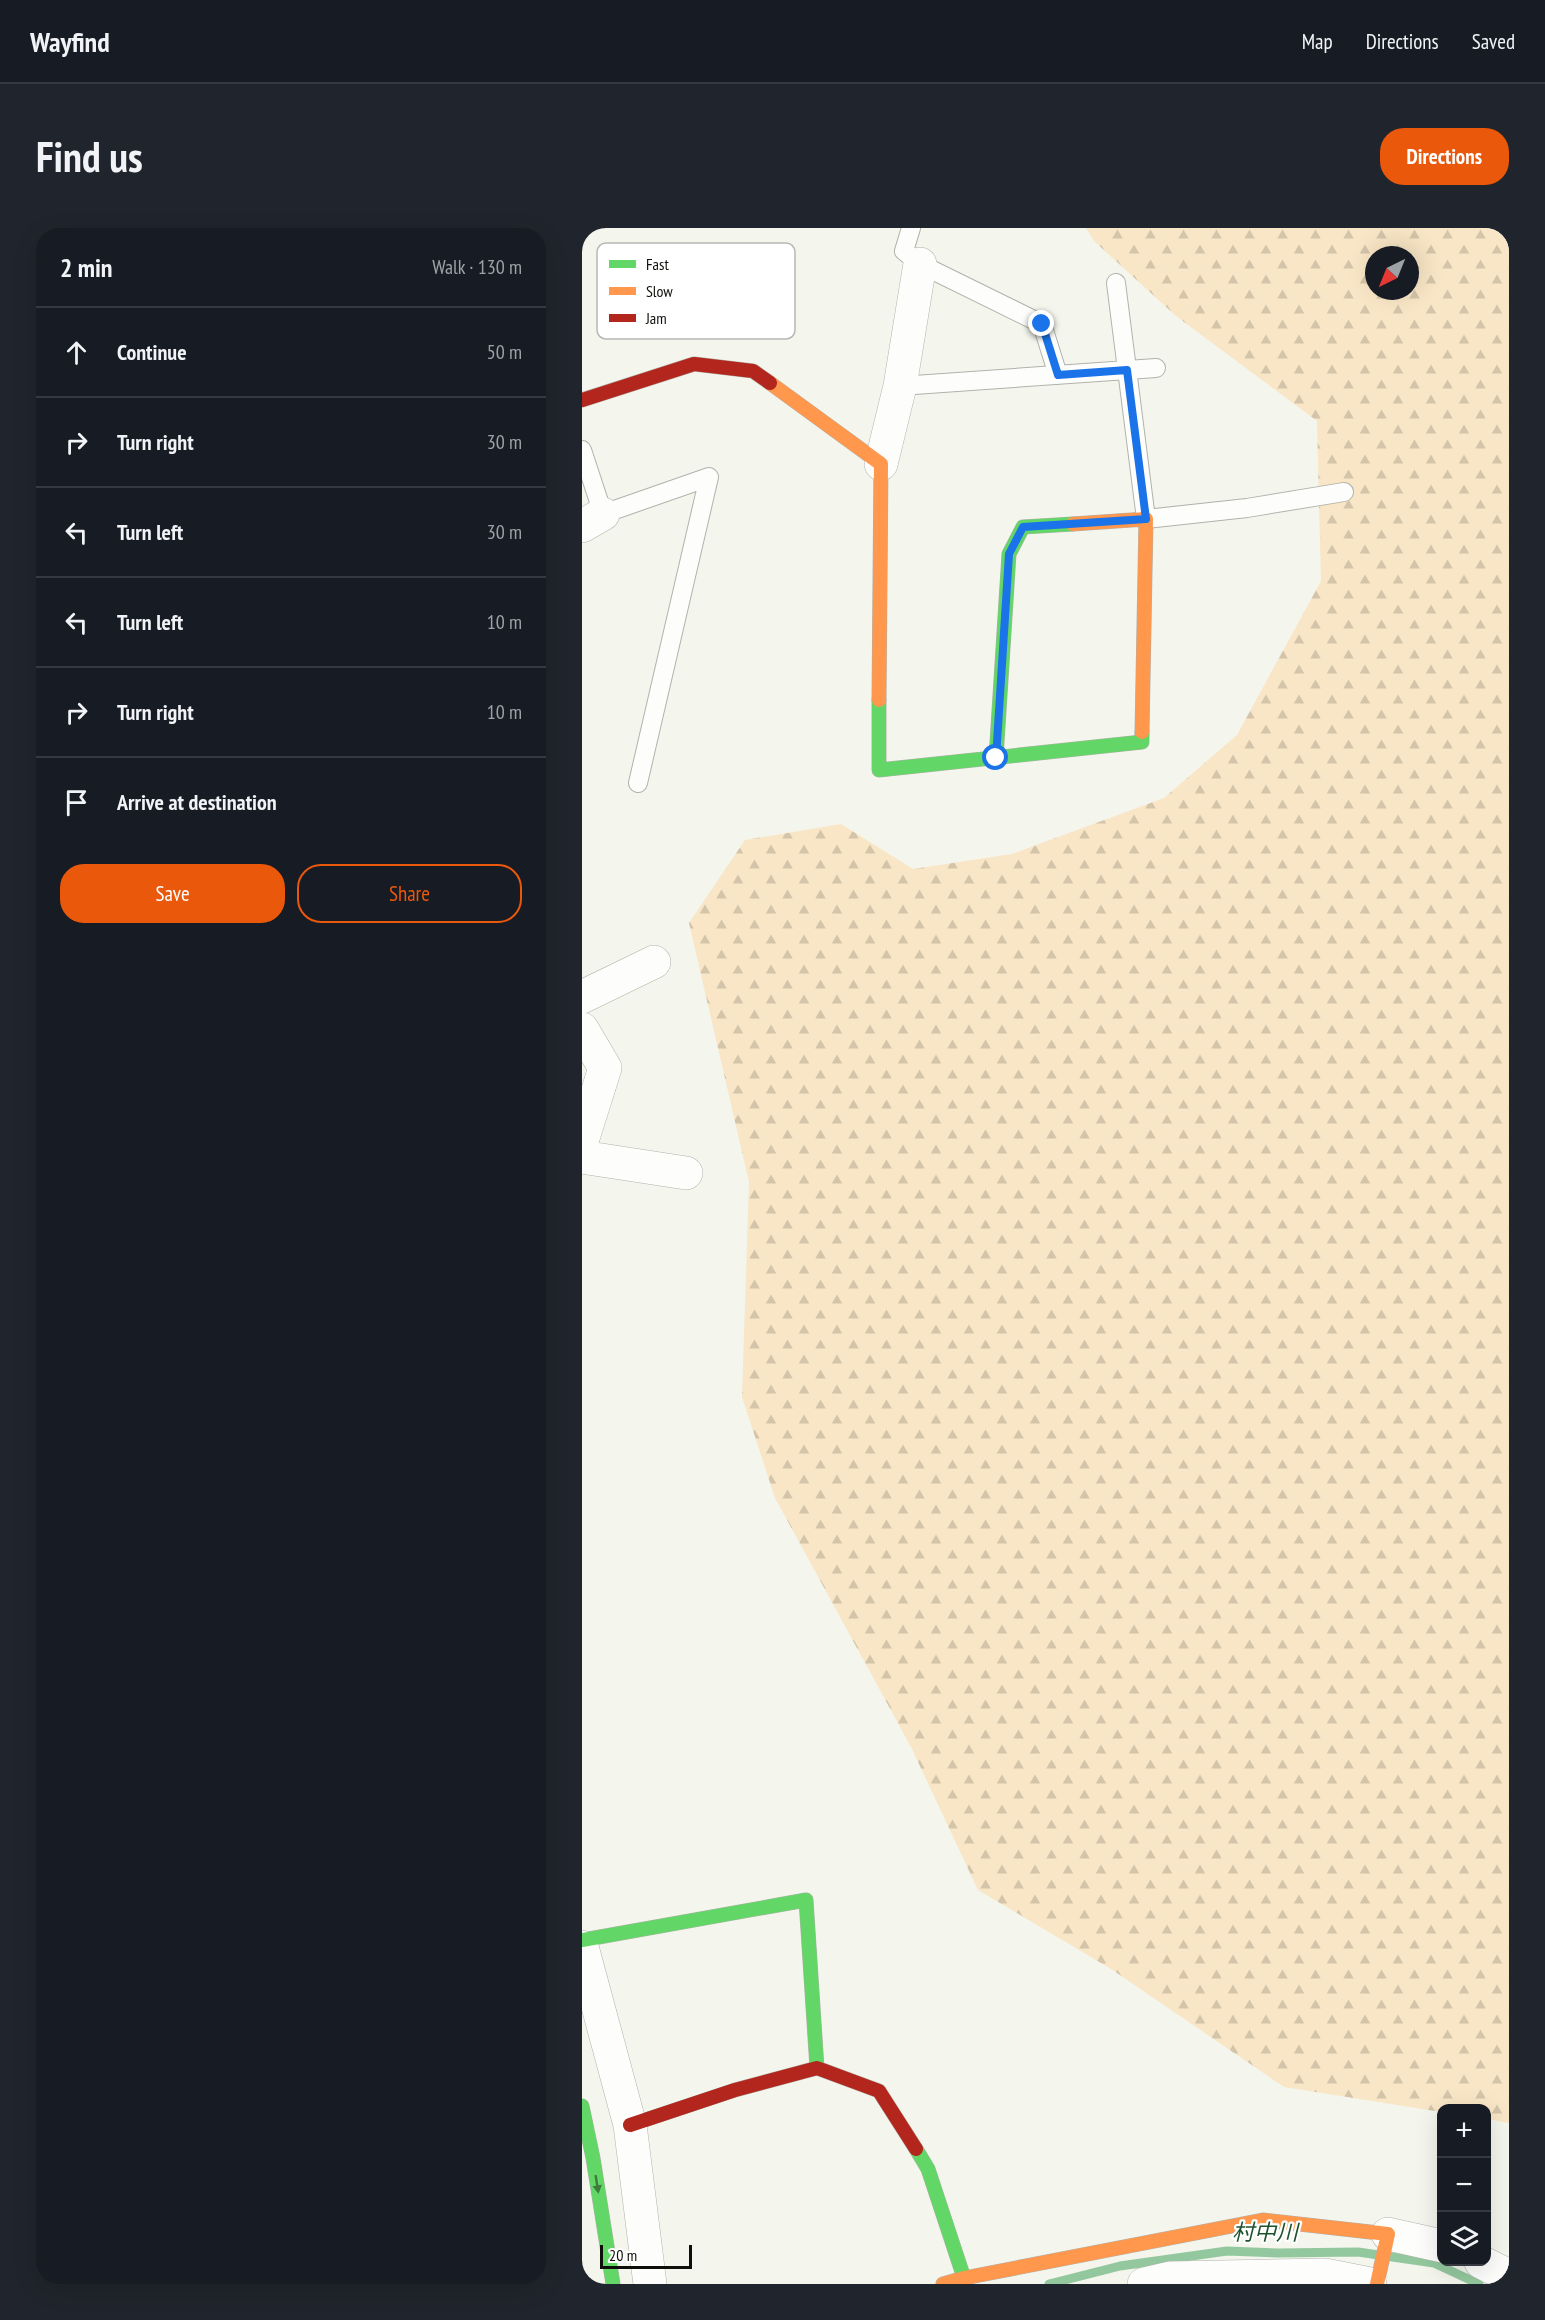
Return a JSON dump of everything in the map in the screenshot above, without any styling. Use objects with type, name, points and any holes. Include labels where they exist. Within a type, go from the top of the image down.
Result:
[{"type":"main road","points":[[582,400],[694,364],[753,371],[881,464],[879,770],[996,758],[1142,742],[1146,519],[1023,527],[1009,554],[996,758]]},
{"type":"main road","points":[[582,1940],[806,1900],[817,2068]]},
{"type":"main road","points":[[630,2125],[735,2090],[817,2068],[879,2091],[928,2169],[964,2278]]},
{"type":"main road","points":[[582,2106],[593,2158],[613,2284]]},
{"type":"main road","points":[[943,2284],[1263,2220],[1388,2234],[1377,2284]]},
{"type":"street","points":[[881,464],[900,386],[920,264]]},
{"type":"street","points":[[582,997],[654,962]]},
{"type":"street","points":[[582,1029],[605,1068],[582,1141]]},
{"type":"street","points":[[582,1157],[686,1173]]},
{"type":"street","points":[[582,1947],[630,2125],[650,2284]]},
{"type":"street","points":[[1388,2234],[1437,2245]]},
{"type":"street","points":[[1489,2266],[1509,2276]]},
{"type":"street","points":[[1144,2284],[1170,2278],[1325,2275],[1370,2284]]},
{"type":"lane","points":[[911,228],[904,251],[920,264],[1042,324],[1058,375]]},
{"type":"lane","points":[[1116,283],[1146,519],[1247,508],[1344,492]]},
{"type":"lane","points":[[900,386],[1156,368]]},
{"type":"lane","points":[[582,450],[592,520],[710,477],[638,783]]},
{"type":"green space","points":[[1086,228],[1509,228],[1509,2123],[1491,2120],[1491,2104],[1437,2104],[1437,2111],[1284,2087],[1111,1969],[978,1890],[911,1747],[775,1498],[742,1397],[749,1182],[689,923],[745,840],[841,824],[913,869],[1012,854],[1164,798],[1237,735],[1321,581],[1317,421],[1176,316],[1094,241]]},
{"type":"waterway","name":"村中川","points":[[1049,2284],[1120,2266],[1227,2251],[1358,2252],[1434,2263],[1479,2284]]},
{"type":"traffic: fast","points":[[996,758],[1009,554],[1023,527],[1073,524]]},
{"type":"traffic: fast","points":[[879,700],[879,770],[1142,742],[1142,732]]},
{"type":"traffic: fast","points":[[582,1940],[806,1900],[817,2068]]},
{"type":"traffic: fast","points":[[582,2106],[593,2158],[613,2284]]},
{"type":"traffic: fast","points":[[916,2149],[928,2169],[964,2278]]},
{"type":"traffic: slow","points":[[770,383],[881,464],[879,700]]},
{"type":"traffic: slow","points":[[1073,524],[1146,519],[1142,732]]},
{"type":"traffic: slow","points":[[943,2284],[1263,2220],[1388,2234],[1377,2284]]},
{"type":"traffic: jam","points":[[582,400],[694,364],[753,371],[770,383]]},
{"type":"traffic: jam","points":[[630,2125],[735,2090],[817,2068],[879,2091],[916,2149]]},
{"type":"route","points":[[996,758],[1009,554],[1023,527],[1146,519],[1127,370],[1058,375],[1042,324]]}]
